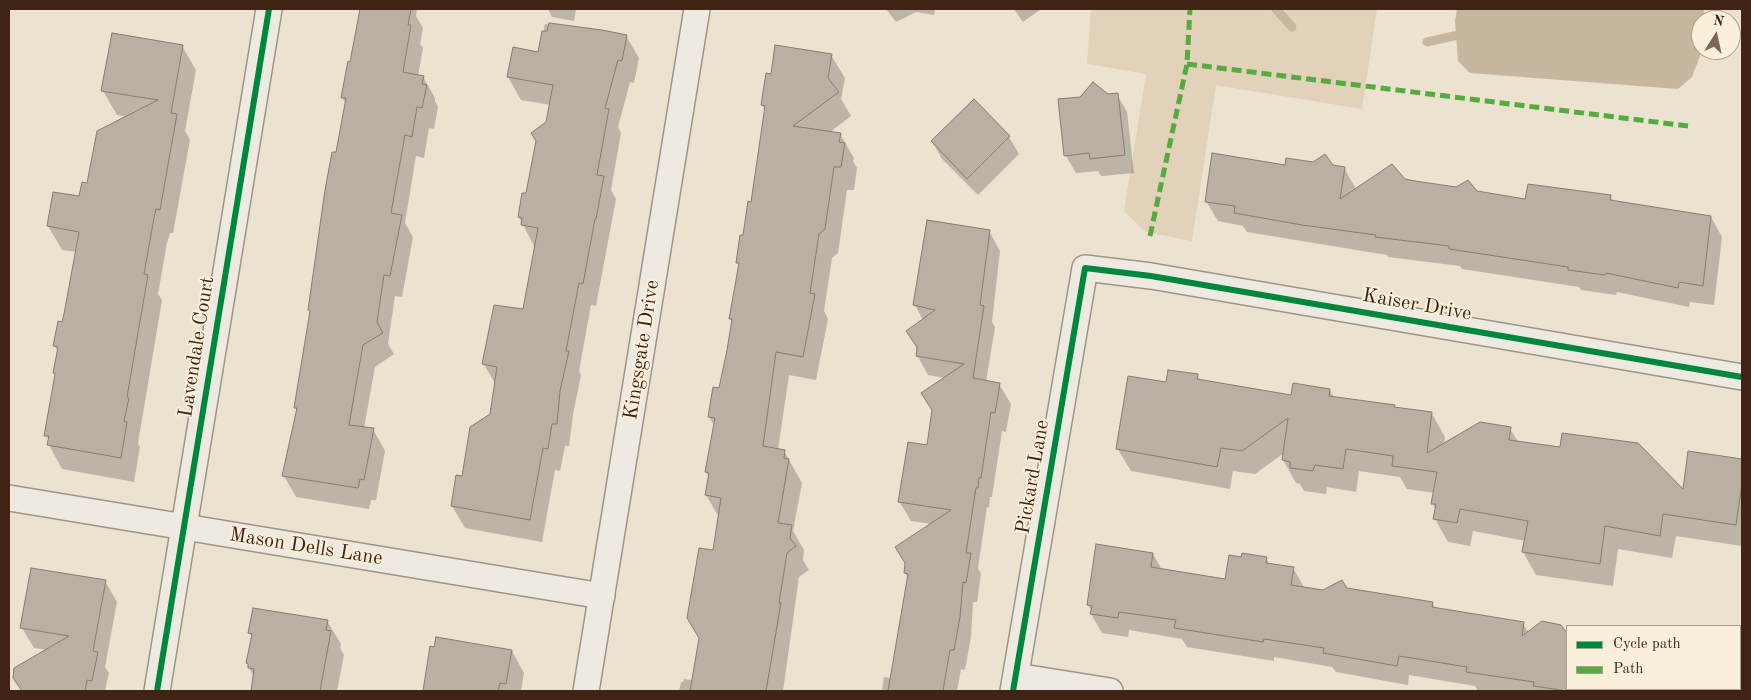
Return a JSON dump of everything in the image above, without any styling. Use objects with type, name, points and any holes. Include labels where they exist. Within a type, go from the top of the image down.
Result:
[{"type":"street","name":"Lavendale Court","points":[[157,691],[269,9]]},
{"type":"street","name":"Kingsgate Drive","points":[[586,691],[697,9]]},
{"type":"street","name":"Kaiser Drive","points":[[1085,268],[1151,276],[1742,377]]},
{"type":"street","name":"Pickard Lane","points":[[1014,684],[1085,268]]},
{"type":"street","name":"Mason Dells Lane","points":[[9,498],[602,596]]},
{"type":"street","points":[[1014,684],[1110,691]]},
{"type":"shaded area","points":[[1091,9],[1377,9],[1362,109],[1216,85],[1192,241],[1146,232],[1124,211],[1146,74],[1087,64]]},
{"type":"shaded area","points":[[1457,9],[1704,9],[1691,10],[1691,60],[1698,60],[1692,77],[1678,89],[1470,73],[1458,61],[1455,21]]},
{"type":"building","points":[[360,9],[411,9],[408,25],[411,25],[403,72],[424,76],[422,84],[427,85],[422,108],[417,107],[412,137],[405,135],[391,213],[402,215],[390,276],[384,275],[377,322],[383,333],[363,345],[349,425],[374,428],[364,480],[360,479],[358,488],[282,476],[297,408],[294,408],[310,311],[308,310],[325,190],[332,152],[336,152],[346,98],[341,98]]},
{"type":"building","points":[[549,23],[627,35],[622,61],[618,60],[605,108],[609,109],[597,175],[604,176],[583,284],[579,283],[566,351],[569,351],[560,391],[557,424],[552,424],[548,449],[543,448],[530,520],[451,506],[456,475],[462,476],[470,427],[490,414],[497,367],[482,364],[494,305],[523,309],[538,228],[521,225],[522,218],[518,217],[522,193],[526,193],[536,141],[531,133],[546,122],[553,85],[507,77],[513,47],[538,52],[542,31],[547,31]]},
{"type":"building","points":[[112,33],[183,45],[171,113],[177,114],[160,210],[156,209],[144,274],[148,275],[127,397],[129,398],[124,421],[127,422],[121,458],[47,445],[49,436],[44,436],[58,347],[53,346],[58,321],[62,322],[64,314],[79,232],[47,226],[53,192],[79,196],[82,182],[87,183],[97,131],[158,100],[101,91]]},
{"type":"building","points":[[775,45],[832,54],[828,78],[839,92],[793,126],[841,133],[839,142],[845,143],[841,167],[834,167],[825,229],[819,234],[810,293],[815,294],[803,357],[776,352],[763,446],[785,450],[784,458],[789,459],[778,523],[792,525],[790,538],[796,546],[787,553],[779,603],[781,603],[766,691],[690,691],[699,638],[687,618],[699,548],[713,550],[721,498],[705,495],[709,473],[705,472],[715,418],[708,417],[713,387],[719,388],[727,350],[732,319],[729,319],[739,263],[736,263],[740,235],[743,235],[748,201],[751,202],[765,106],[761,105],[766,73],[771,74]]},
{"type":"building","points":[[1093,82],[1108,94],[1118,93],[1125,155],[1090,159],[1089,153],[1064,156],[1058,99],[1080,97]]},
{"type":"building","points":[[974,99],[1010,136],[967,179],[931,141]]},
{"type":"building","points":[[1212,153],[1285,165],[1286,158],[1313,162],[1325,154],[1333,165],[1345,167],[1340,199],[1392,164],[1405,179],[1456,187],[1468,180],[1477,191],[1525,199],[1528,184],[1611,195],[1610,200],[1711,216],[1703,286],[1679,282],[1678,288],[1606,273],[1605,275],[1568,270],[1568,267],[1449,249],[1449,246],[1375,237],[1376,235],[1234,213],[1235,206],[1205,202]]},
{"type":"building","points":[[927,220],[990,230],[980,305],[984,306],[973,378],[1000,383],[995,413],[991,412],[981,478],[979,478],[978,488],[976,488],[966,553],[971,553],[966,583],[963,582],[960,617],[954,650],[950,650],[943,691],[888,691],[908,574],[904,573],[905,563],[895,547],[951,510],[898,502],[908,442],[927,445],[932,410],[921,393],[964,364],[916,356],[917,347],[906,331],[935,310],[913,305]]},
{"type":"building","points":[[1168,370],[1198,374],[1197,379],[1291,395],[1293,383],[1330,389],[1329,396],[1432,412],[1427,453],[1480,422],[1511,427],[1509,440],[1560,447],[1562,433],[1638,443],[1683,489],[1688,451],[1742,459],[1742,484],[1736,525],[1663,514],[1660,536],[1605,526],[1600,564],[1522,552],[1528,521],[1460,509],[1457,523],[1433,519],[1436,504],[1431,504],[1437,472],[1392,466],[1393,456],[1346,449],[1343,469],[1315,465],[1313,471],[1290,468],[1290,462],[1282,460],[1288,418],[1242,451],[1221,448],[1217,467],[1116,449],[1128,376],[1166,382]]},
{"type":"building","points":[[1096,544],[1153,553],[1151,567],[1225,579],[1229,555],[1241,557],[1242,553],[1267,557],[1266,563],[1294,567],[1291,585],[1323,590],[1342,580],[1347,588],[1433,602],[1432,607],[1524,622],[1522,636],[1542,621],[1561,625],[1566,632],[1567,691],[1533,686],[1534,682],[1466,672],[1467,667],[1399,656],[1397,666],[1323,653],[1324,648],[1264,639],[1263,642],[1174,628],[1176,620],[1119,612],[1118,618],[1090,614],[1092,606],[1087,605]]},
{"type":"building","points":[[31,568],[106,580],[93,651],[98,652],[92,681],[87,680],[85,691],[22,691],[13,678],[14,668],[69,636],[20,628]]},
{"type":"building","points":[[253,608],[328,620],[326,630],[331,631],[320,691],[251,691],[254,669],[248,668],[246,663],[252,634],[248,633]]},
{"type":"building","points":[[436,637],[512,650],[506,684],[500,683],[498,691],[423,691],[430,646],[434,647]]},
{"type":"waterway","points":[[1276,9],[1292,27]]},
{"type":"waterway","points":[[1427,42],[1467,33]]},
{"type":"marked path","points":[[1150,236],[1187,64],[1190,9]]},
{"type":"marked path","points":[[1187,64],[1688,126]]},
{"type":"cycle path","points":[[157,691],[269,9]]},
{"type":"cycle path","points":[[1013,691],[1085,268],[1151,276],[1742,377]]}]
